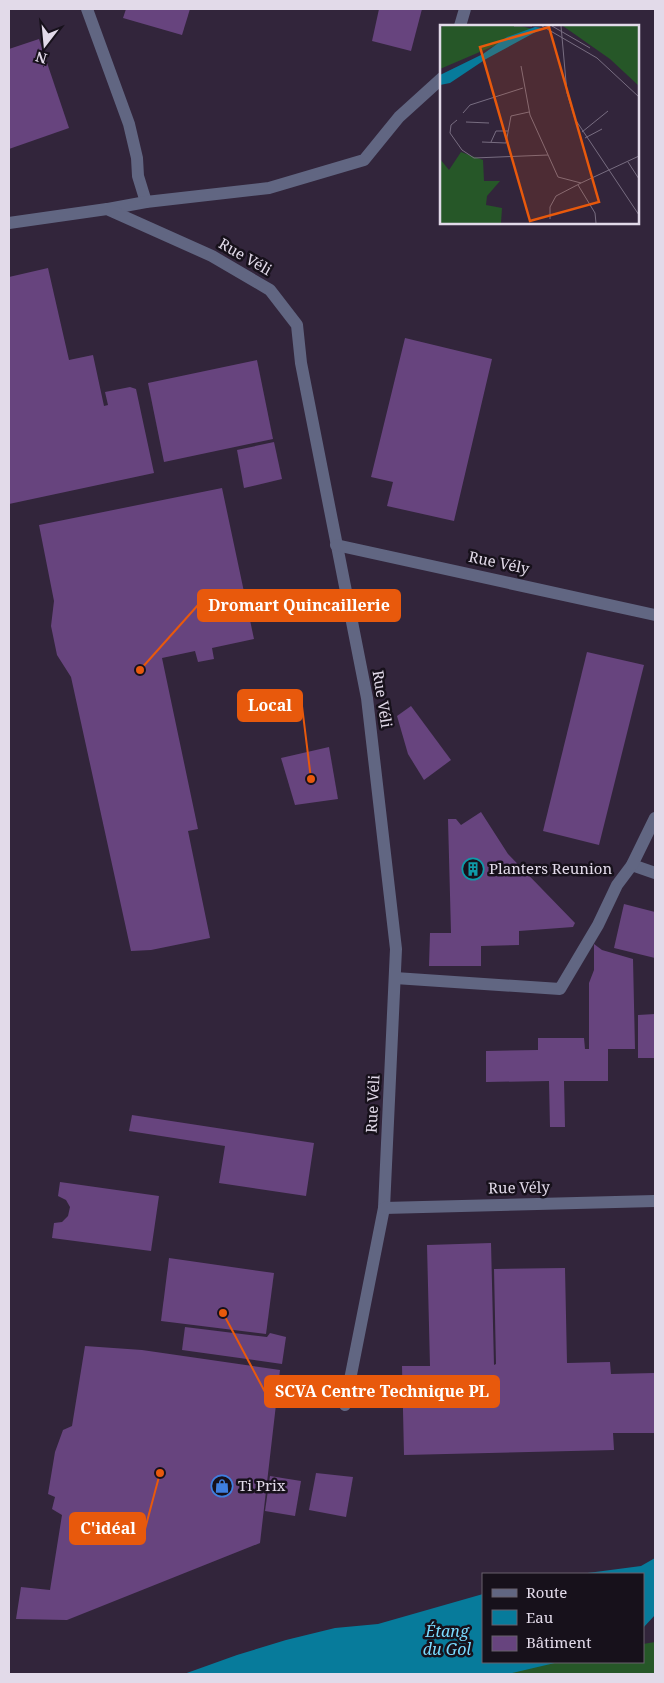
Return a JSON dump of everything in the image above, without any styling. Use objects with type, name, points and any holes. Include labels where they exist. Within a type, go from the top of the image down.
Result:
[{"type":"street","points":[[87,9],[129,124],[137,158],[138,176],[146,202]]},
{"type":"street","points":[[460,25],[465,9]]},
{"type":"street","points":[[9,224],[146,202],[269,188],[364,160],[399,117],[440,80]]},
{"type":"street","name":"Rue Véli","points":[[107,209],[212,256],[270,290],[296,325],[301,363],[366,698],[396,949],[384,1208],[345,1405]]},
{"type":"street","name":"Rue Vély","points":[[336,545],[655,615]]},
{"type":"street","points":[[395,978],[560,990],[598,925],[617,885],[632,865],[655,818]]},
{"type":"street","points":[[632,865],[655,873]]},
{"type":"street","name":"Rue Vély","points":[[384,1208],[655,1201]]},
{"type":"green space","points":[[655,1642],[655,1674],[410,1674],[498,1663],[644,1663],[644,1644]]},
{"type":"water","points":[[655,1558],[655,1615],[644,1627],[644,1573],[588,1573],[641,1566]]},
{"type":"water","name":"Étang du Gol","points":[[482,1594],[482,1663],[555,1663],[508,1674],[184,1674],[286,1640],[335,1628],[378,1624]]},
{"type":"building","points":[[126,9],[190,9],[182,35],[123,18]]},
{"type":"building","points":[[379,9],[422,9],[411,51],[372,41]]},
{"type":"building","points":[[39,39],[69,128],[9,149],[9,49]]},
{"type":"building","points":[[48,268],[69,360],[93,355],[104,406],[108,405],[105,392],[130,387],[136,389],[154,473],[9,504],[9,277]]},
{"type":"building","points":[[405,338],[492,359],[454,521],[387,506],[393,482],[371,477]]},
{"type":"building","points":[[257,360],[273,439],[164,462],[148,383]]},
{"type":"building","points":[[274,442],[282,479],[244,488],[237,450]]},
{"type":"building","points":[[222,488],[254,639],[212,648],[214,659],[198,662],[195,651],[162,658],[198,829],[188,831],[210,938],[151,950],[131,951],[71,677],[57,655],[51,626],[54,601],[39,525]]},
{"type":"building","points":[[587,652],[644,665],[599,845],[543,831]]},
{"type":"building","points":[[411,706],[451,760],[424,780],[408,754],[397,716]]},
{"type":"building","points":[[329,747],[338,799],[295,805],[281,758]]},
{"type":"building","points":[[481,812],[508,854],[575,923],[573,927],[519,931],[519,945],[481,946],[481,966],[429,966],[430,933],[451,933],[448,819],[456,819],[461,825]]},
{"type":"building","points":[[624,904],[655,912],[655,958],[614,948]]},
{"type":"building","points":[[594,944],[602,950],[633,959],[635,1049],[608,1049],[608,1081],[564,1081],[565,1127],[550,1127],[549,1081],[486,1082],[486,1051],[538,1050],[538,1038],[584,1038],[585,1049],[589,1049],[589,983],[594,970]]},
{"type":"building","points":[[655,1014],[655,1058],[638,1058],[638,1015]]},
{"type":"building","points":[[132,1115],[314,1143],[306,1196],[219,1183],[225,1146],[129,1131]]},
{"type":"building","points":[[60,1182],[159,1196],[151,1251],[52,1238],[54,1223],[62,1222],[68,1216],[70,1207],[66,1200],[58,1196]]},
{"type":"building","points":[[491,1243],[494,1365],[496,1364],[494,1269],[565,1268],[567,1363],[610,1362],[611,1374],[655,1373],[655,1433],[613,1433],[614,1450],[404,1455],[402,1366],[430,1366],[427,1245]]},
{"type":"building","points":[[169,1258],[274,1273],[266,1334],[161,1321]]},
{"type":"building","points":[[185,1327],[267,1337],[270,1333],[286,1337],[282,1364],[182,1350]]},
{"type":"building","points":[[85,1346],[142,1350],[280,1370],[260,1543],[67,1620],[16,1619],[21,1587],[50,1590],[62,1515],[52,1509],[55,1497],[48,1494],[55,1452],[63,1430],[72,1426]]},
{"type":"building","points":[[316,1473],[353,1477],[346,1517],[309,1510]]},
{"type":"building","points":[[270,1476],[301,1481],[295,1516],[265,1511]]},
{"type":"place","name":"Dromart Quincaillerie","points":[[140,670]]},
{"type":"place","name":"Local","points":[[311,779]]},
{"type":"place","name":"Planters Reunion","points":[[473,869]]},
{"type":"place","name":"SCVA Centre Technique PL","points":[[223,1313]]},
{"type":"place","name":"C'idéal","points":[[160,1473]]},
{"type":"place","name":"Ti Prix","points":[[222,1486]]}]
